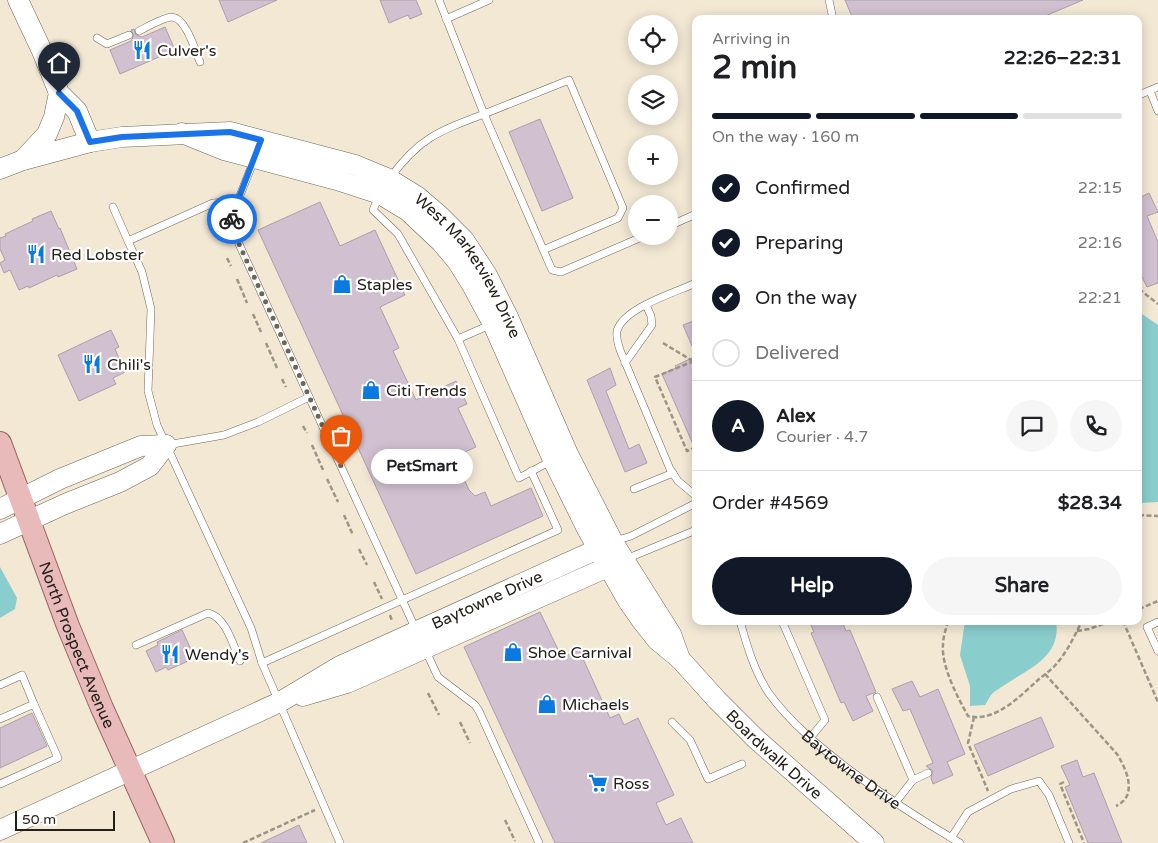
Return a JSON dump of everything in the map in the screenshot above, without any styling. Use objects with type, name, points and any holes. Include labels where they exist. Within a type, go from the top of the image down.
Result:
[{"type":"main road","name":"North Prospect Avenue","points":[[0,443],[68,626],[130,772],[163,843]]},
{"type":"street","points":[[18,0],[59,93],[77,111],[90,142]]},
{"type":"street","points":[[23,160],[47,134],[54,118],[59,93]]},
{"type":"street","name":"West Marketview Drive","points":[[0,169],[23,160],[90,142],[122,137],[230,132],[258,149],[355,165],[385,186],[418,197],[464,240],[487,275],[501,320],[560,457],[616,563]]},
{"type":"street","points":[[0,509],[60,479],[142,446],[166,445]]},
{"type":"street","points":[[0,534],[120,482],[150,466],[166,445]]},
{"type":"street","name":"Baytowne Drive","points":[[421,640],[606,545]]},
{"type":"street","name":"Baytowne Drive","points":[[0,830],[280,702],[340,666],[421,640],[616,563]]},
{"type":"street","name":"Boardwalk Drive","points":[[616,563],[671,634],[680,659],[717,700],[756,740],[874,843]]},
{"type":"lane","points":[[438,0],[484,114],[552,270],[561,272],[628,243]]},
{"type":"lane","points":[[446,19],[489,0]]},
{"type":"lane","points":[[828,0],[832,15]]},
{"type":"lane","points":[[139,30],[170,17],[179,19],[200,62]]},
{"type":"lane","points":[[97,38],[107,44],[129,35]]},
{"type":"lane","points":[[543,250],[618,218],[623,208],[569,80],[449,127],[422,143],[402,160],[385,186],[373,210],[398,234],[458,339],[519,478],[560,457]]},
{"type":"lane","points":[[1142,94],[1158,87]]},
{"type":"lane","points":[[1150,91],[1158,111]]},
{"type":"lane","points":[[258,149],[233,213],[233,231],[438,678],[475,705],[539,843]]},
{"type":"lane","points":[[128,241],[213,203],[238,201]]},
{"type":"lane","points":[[113,207],[142,272],[151,309],[148,391],[157,424],[247,620],[262,663],[340,843]]},
{"type":"lane","points":[[678,222],[692,216]]},
{"type":"lane","points":[[692,285],[631,313],[621,322],[617,331],[617,338],[625,363],[673,473],[678,481],[692,493]]},
{"type":"lane","points":[[625,363],[652,325],[651,316],[646,305]]},
{"type":"lane","points":[[458,339],[501,320]]},
{"type":"lane","points":[[166,445],[224,434],[258,422],[309,397]]},
{"type":"lane","points":[[262,663],[558,530],[531,471]]},
{"type":"lane","points":[[634,489],[673,473]]},
{"type":"lane","name":"Baytowne Drive","points":[[606,545],[631,536],[692,505]]},
{"type":"lane","name":"Baytowne Drive","points":[[616,563],[692,532]]},
{"type":"lane","points":[[136,646],[208,613],[214,615],[222,622],[240,661]]},
{"type":"lane","points":[[1158,622],[1147,627],[1158,651]]},
{"type":"lane","name":"Baytowne Drive","points":[[741,625],[756,672],[783,711],[810,738],[895,803],[960,843]]},
{"type":"lane","points":[[784,625],[825,720],[810,738]]},
{"type":"lane","points":[[0,686],[22,676],[58,758],[0,784]]},
{"type":"lane","points":[[877,698],[912,780]]},
{"type":"lane","points":[[0,719],[34,704]]},
{"type":"lane","points":[[672,722],[690,740],[708,779],[742,764]]},
{"type":"lane","points":[[895,803],[912,780],[928,773]]},
{"type":"lane","points":[[951,838],[968,812],[1012,789],[1039,781],[1049,795],[1069,843]]},
{"type":"path","points":[[227,258],[230,266]]},
{"type":"path","points":[[236,279],[247,302]]},
{"type":"path","points":[[1142,291],[1158,304]]},
{"type":"path","points":[[253,314],[261,332]]},
{"type":"path","points":[[266,343],[277,368]]},
{"type":"path","points":[[662,343],[692,360]]},
{"type":"path","points":[[692,363],[655,377],[687,451],[692,449]]},
{"type":"path","points":[[282,379],[286,388]]},
{"type":"path","points":[[303,426],[307,434]]},
{"type":"path","points":[[312,445],[323,470]]},
{"type":"path","points":[[327,479],[338,502]]},
{"type":"path","points":[[344,515],[353,535]]},
{"type":"path","points":[[1142,515],[1158,516]]},
{"type":"path","points":[[359,548],[367,565]]},
{"type":"path","points":[[374,582],[382,599]]},
{"type":"path","points":[[1142,608],[1158,601]]},
{"type":"path","points":[[947,625],[942,645],[944,659],[960,701],[968,716],[974,717],[989,714],[1009,705],[1045,674],[1058,662],[1080,625]]},
{"type":"path","points":[[1077,631],[1100,625]]},
{"type":"path","points":[[1125,625],[1158,702]]},
{"type":"path","points":[[1045,674],[1117,754],[1126,768],[1128,796],[1116,806]]},
{"type":"path","points":[[428,693],[439,715]]},
{"type":"path","points":[[974,717],[968,743],[992,800]]},
{"type":"path","points":[[460,722],[470,744]]},
{"type":"path","points":[[1064,782],[1060,784],[1084,843]]},
{"type":"path","points":[[243,843],[315,810]]},
{"type":"path","points":[[505,820],[515,841]]},
{"type":"water","points":[[1142,314],[1158,325],[1158,502],[1142,503]]},
{"type":"water","points":[[0,567],[17,598],[15,609],[0,618]]},
{"type":"water","points":[[964,625],[1056,625],[1054,644],[1041,661],[994,692],[985,705],[970,706],[970,686],[960,655]]},
{"type":"building","points":[[219,0],[277,0],[228,22]]},
{"type":"building","points":[[380,0],[416,0],[422,14],[410,19],[408,15],[389,23]]},
{"type":"building","points":[[845,0],[1083,0],[1047,15],[851,15]]},
{"type":"building","name":"Culver's","points":[[165,27],[175,50],[120,74],[110,50],[131,41],[134,35],[131,30],[134,29],[136,35],[142,37]]},
{"type":"building","points":[[540,119],[573,198],[542,211],[509,132]]},
{"type":"building","points":[[1149,193],[1158,212],[1147,216],[1158,242],[1158,283],[1147,287],[1142,277],[1142,196]]},
{"type":"building","points":[[320,202],[340,246],[375,230],[405,295],[380,307],[399,348],[393,351],[416,400],[456,381],[467,404],[458,408],[476,447],[454,457],[469,490],[475,496],[485,492],[491,506],[531,488],[543,516],[416,574],[258,230]]},
{"type":"building","name":"Red Lobster","points":[[51,211],[77,269],[58,277],[57,275],[29,288],[28,286],[19,290],[10,270],[4,273],[0,263],[5,260],[0,249],[0,238],[33,221],[32,219]]},
{"type":"building","points":[[692,322],[692,346],[683,325]]},
{"type":"building","name":"Chili's","points":[[111,330],[119,347],[115,349],[125,372],[113,378],[116,384],[79,401],[58,355]]},
{"type":"building","points":[[692,358],[692,442],[662,374],[676,368],[675,366]]},
{"type":"building","points":[[610,368],[616,385],[606,391],[629,449],[639,444],[647,463],[625,472],[587,380]]},
{"type":"building","points":[[540,612],[562,658],[579,650],[610,718],[619,714],[624,725],[638,718],[674,795],[656,803],[666,825],[681,818],[693,843],[555,843],[464,647]]},
{"type":"building","points":[[811,625],[844,625],[846,631],[850,630],[876,692],[866,696],[873,711],[853,721],[844,702],[841,703],[811,633],[814,632]]},
{"type":"building","name":"Wendy's","points":[[182,630],[195,658],[168,670],[166,667],[156,672],[146,651],[158,645],[157,642]]},
{"type":"building","points":[[912,681],[920,697],[938,689],[965,754],[947,762],[953,775],[933,784],[931,778],[933,771],[926,766],[933,763],[910,709],[903,711],[892,689]]},
{"type":"building","points":[[32,713],[47,746],[0,768],[0,728]]},
{"type":"building","points":[[1041,717],[1054,747],[988,776],[974,745]]},
{"type":"building","points":[[1077,760],[1083,777],[1094,773],[1122,843],[1088,843],[1065,787],[1070,785],[1061,766]]},
{"type":"building","points":[[299,825],[307,843],[261,843]]},
{"type":"way so far","points":[[232,219],[233,231],[341,466]]},
{"type":"place","name":"Culver's","points":[[142,50]]},
{"type":"place","name":"Red Lobster","points":[[36,254]]},
{"type":"place","name":"Staples","points":[[342,284]]},
{"type":"place","name":"Chili's","points":[[92,364]]},
{"type":"place","name":"Citi Trends","points":[[371,390]]},
{"type":"place","name":"PetSmart","points":[[341,466]]},
{"type":"place","name":"Shoe Carnival","points":[[513,652]]},
{"type":"place","name":"Wendy's","points":[[170,654]]},
{"type":"place","name":"Michaels","points":[[547,704]]},
{"type":"place","name":"Ross","points":[[598,783]]},
{"type":"route","points":[[59,93],[77,111],[90,142],[122,137],[230,132],[261,140],[232,219]]}]
